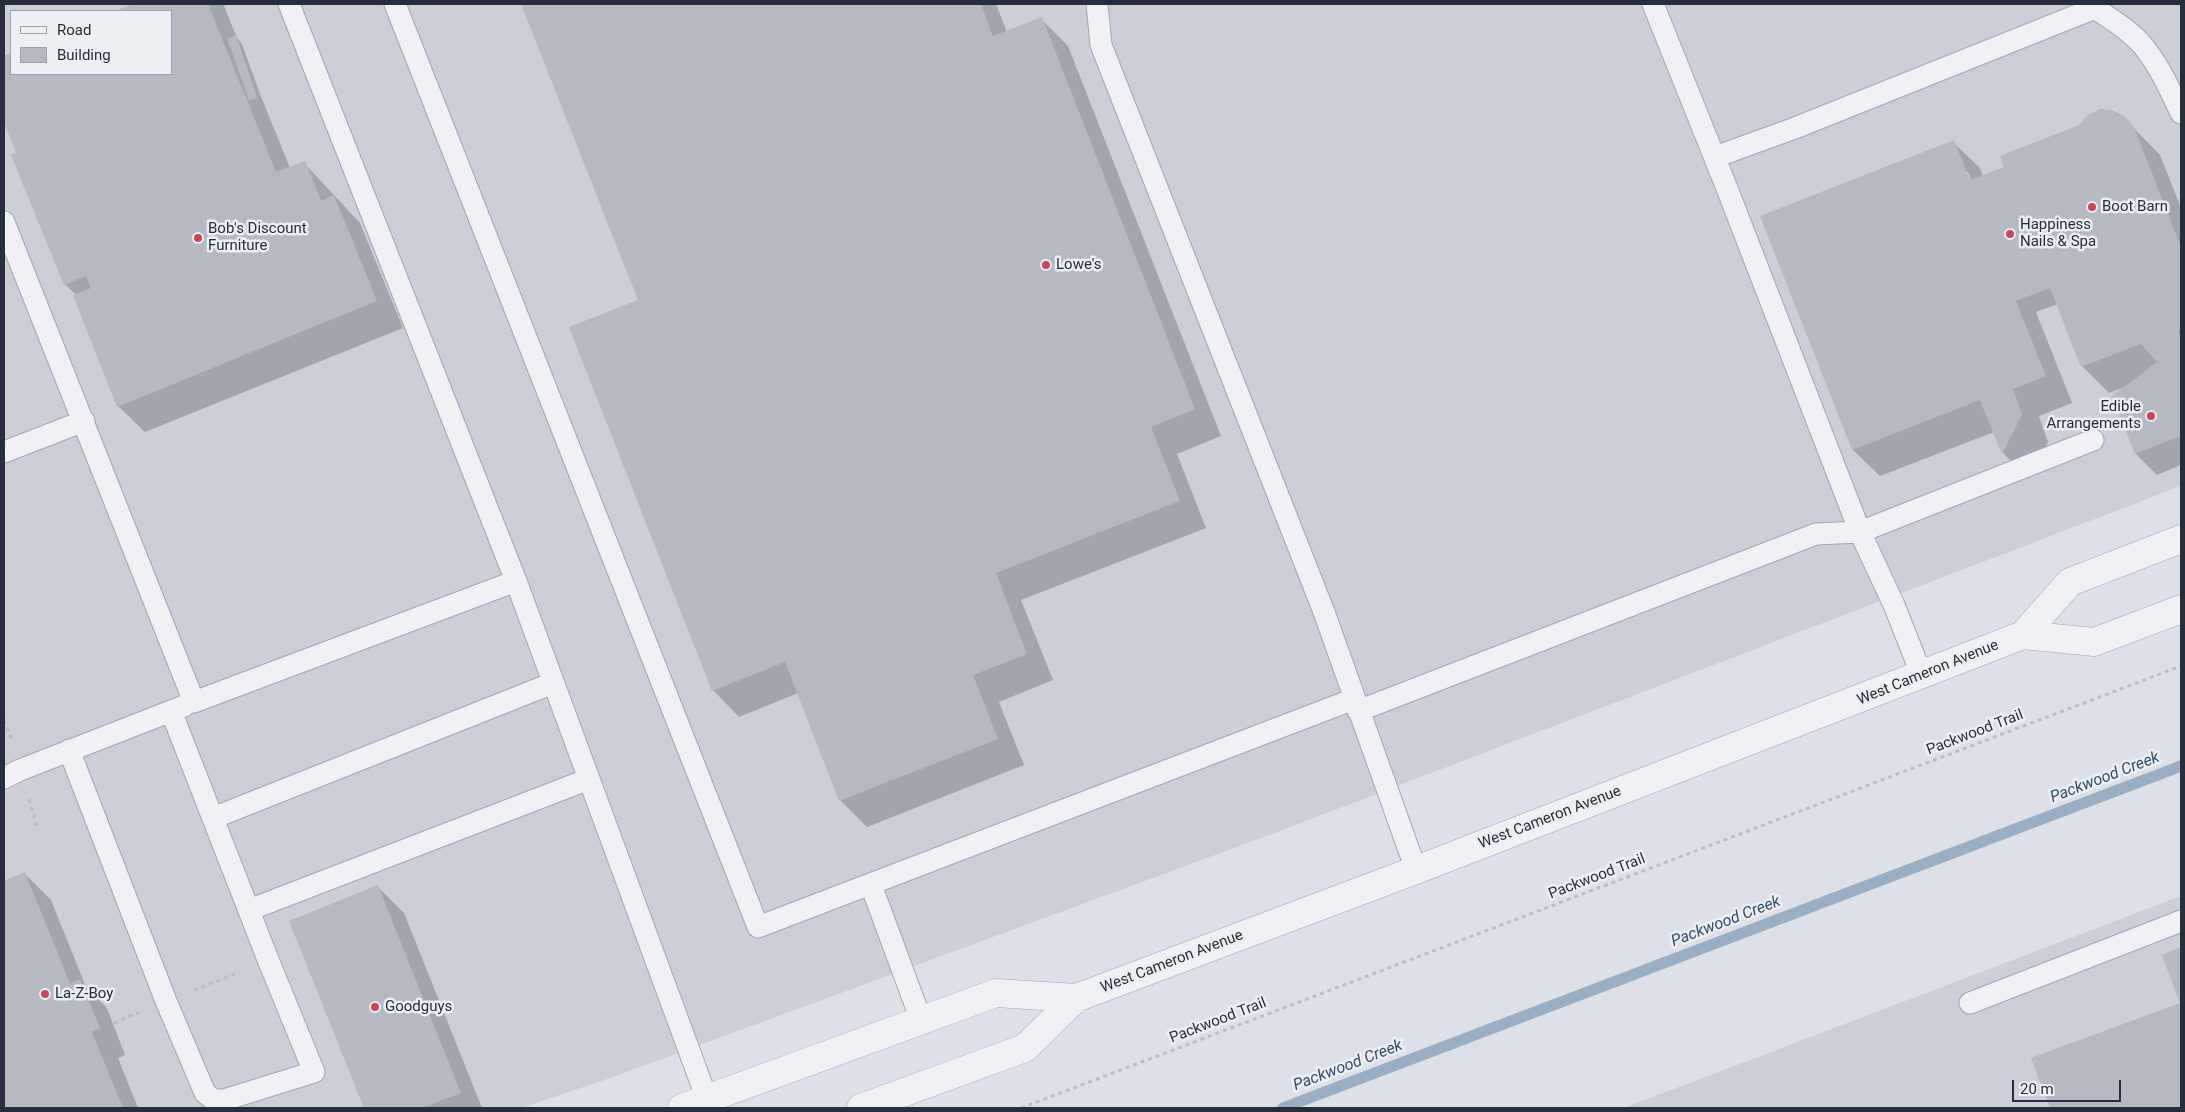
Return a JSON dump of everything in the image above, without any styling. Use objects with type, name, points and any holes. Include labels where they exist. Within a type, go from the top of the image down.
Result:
[{"type":"street","name":"West Cameron Avenue","points":[[861,1108],[1025,1048],[1076,998],[1416,870],[1922,676],[2023,635],[2070,582],[2181,539]]},
{"type":"street","name":"West Cameron Avenue","points":[[2023,635],[2094,642],[2181,609]]},
{"type":"street","name":"West Cameron Avenue","points":[[682,1108],[996,993],[1076,998]]},
{"type":"lane","points":[[289,4],[516,581],[707,1099]]},
{"type":"lane","points":[[395,4],[758,927],[1816,534],[1860,532],[2093,440]]},
{"type":"lane","points":[[1097,4],[1101,45],[1317,594],[1416,870]]},
{"type":"lane","points":[[1653,4],[1715,157],[1860,532],[1894,605],[1922,676]]},
{"type":"lane","points":[[1715,157],[1795,128],[2094,6],[2122,26],[2144,47],[2164,78],[2181,113]]},
{"type":"lane","points":[[4,222],[194,702]]},
{"type":"lane","points":[[4,452],[84,421]]},
{"type":"lane","points":[[4,778],[171,710],[516,581]]},
{"type":"lane","points":[[213,818],[553,683]]},
{"type":"lane","points":[[69,750],[166,1001],[205,1093],[214,1100],[224,1100],[314,1072],[171,710]]},
{"type":"lane","points":[[249,910],[589,778]]},
{"type":"lane","points":[[871,885],[921,1020]]},
{"type":"lane","points":[[1970,1003],[2181,921]]},
{"type":"path","name":"Packwood Trail","points":[[1020,1108],[2181,666]]},
{"type":"path","points":[[4,720],[15,749]]},
{"type":"path","points":[[28,798],[38,830]]},
{"type":"path","points":[[192,992],[240,972]]},
{"type":"path","points":[[114,1023],[143,1011]]},
{"type":"shaded area","points":[[4,4],[2181,4],[2181,486],[1264,837],[613,1077],[521,1108],[4,1108]]},
{"type":"shaded area","points":[[2181,896],[2181,1108],[1624,1108]]},
{"type":"building","name":"Bob's Discount Furniture","points":[[133,4],[208,4],[276,172],[305,161],[321,201],[334,195],[377,301],[117,407],[73,295],[91,288],[86,276],[64,285],[11,155],[16,153],[4,122],[4,56],[10,53],[10,75],[172,75],[172,10],[118,10]]},
{"type":"building","points":[[521,4],[981,4],[993,36],[1042,17],[1195,409],[1151,427],[1180,501],[996,573],[1027,654],[973,675],[998,739],[839,801],[785,662],[712,691],[569,327],[638,300]]},
{"type":"building","points":[[236,35],[257,98],[249,101],[227,38]]},
{"type":"building","points":[[2100,109],[2112,110],[2124,116],[2134,127],[2181,247],[2181,330],[2178,331],[2181,340],[2181,436],[2135,454],[2112,396],[2157,362],[2141,344],[2081,367],[2050,288],[2016,301],[2046,376],[2013,389],[2022,415],[2002,454],[1980,400],[1852,450],[1760,216],[1954,140],[1970,180],[2004,167],[2000,156],[2079,125],[2088,115]]},
{"type":"building","name":"La-Z-Boy","points":[[25,872],[70,983],[80,979],[100,1028],[92,1032],[123,1108],[4,1108],[4,881]]},
{"type":"building","name":"Goodguys","points":[[378,885],[461,1093],[422,1108],[364,1108],[289,921]]},
{"type":"building","points":[[2181,947],[2181,1108],[2050,1108],[2031,1058],[2180,1003],[2162,955]]},
{"type":"waterway","name":"Packwood Creek","points":[[1283,1108],[2181,766]]},
{"type":"place","name":"Boot Barn","points":[[2092,207]]},
{"type":"place","name":"Happiness Nails & Spa","points":[[2010,234]]},
{"type":"place","name":"Bob's Discount Furniture","points":[[198,238]]},
{"type":"place","name":"Lowe's","points":[[1046,265]]},
{"type":"place","name":"Edible Arrangements","points":[[2151,416]]},
{"type":"place","name":"La-Z-Boy","points":[[45,994]]},
{"type":"place","name":"Goodguys","points":[[375,1007]]}]
